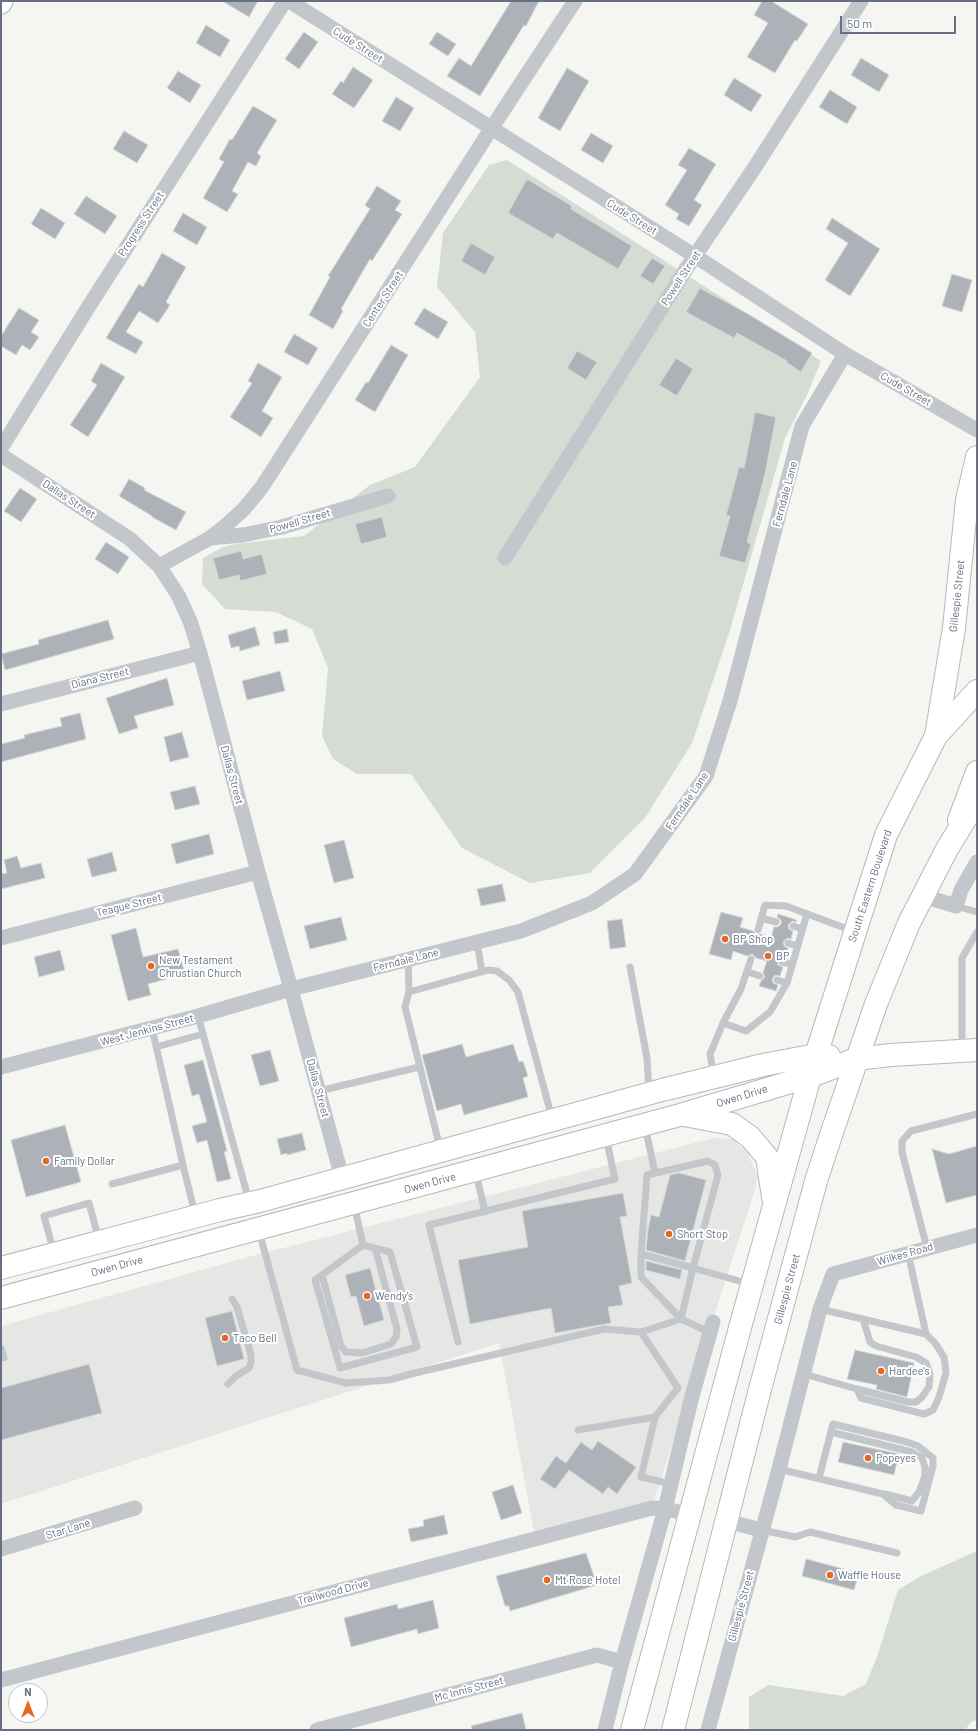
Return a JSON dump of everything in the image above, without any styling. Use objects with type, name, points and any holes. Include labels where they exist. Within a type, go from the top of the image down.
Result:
[{"type":"main road","name":"Gillespie Street","points":[[936,736],[954,628],[968,500],[977,457]]},
{"type":"main road","name":"South Eastern Boulevard","points":[[816,1055],[886,835],[936,736],[977,691]]},
{"type":"main road","points":[[947,849],[977,772]]},
{"type":"main road","points":[[856,1059],[884,983],[909,922],[947,849],[977,800]]},
{"type":"main road","name":"Owen Drive","points":[[1,1298],[680,1115],[811,1076],[856,1059],[969,1050]]},
{"type":"main road","points":[[632,1730],[774,1204],[816,1055]]},
{"type":"main road","name":"Owen Drive","points":[[1,1268],[48,1257],[196,1216],[250,1204],[440,1150],[650,1093],[763,1065],[816,1055],[845,1056],[856,1059]]},
{"type":"main road","name":"Gillespie Street","points":[[673,1730],[757,1401],[816,1181],[856,1059]]},
{"type":"main road","points":[[680,1115],[732,1124],[750,1136],[766,1157],[774,1204]]},
{"type":"main road","points":[[139,1261],[143,1250],[149,1245],[342,1193],[342,1178]]},
{"type":"main road","points":[[1,1281],[23,1274],[48,1257]]},
{"type":"street","name":"Progress Street","points":[[1,448],[89,306],[285,1]]},
{"type":"street","name":"Cude Street","points":[[289,1],[695,256],[845,354],[977,430]]},
{"type":"street","name":"Center Street","points":[[159,566],[210,538],[244,509],[262,487],[491,129],[575,1]]},
{"type":"street","name":"Powell Street","points":[[505,558],[686,269],[755,167],[861,1]]},
{"type":"street","name":"Ferndale Lane","points":[[292,989],[520,931],[592,903],[635,874],[706,776],[730,701],[802,426],[845,354]]},
{"type":"street","name":"Dallas Street","points":[[1,455],[130,539],[159,566],[178,595],[190,621],[200,653],[342,1178]]},
{"type":"street","name":"Powell Street","points":[[210,538],[243,535],[282,527],[388,496]]},
{"type":"street","name":"Diana Street","points":[[1,704],[200,653]]},
{"type":"street","points":[[923,896],[956,906],[961,890],[977,862]]},
{"type":"street","name":"Teague Street","points":[[1,938],[258,872]]},
{"type":"street","name":"West Jenkins Street","points":[[1,1067],[198,1016],[292,989]]},
{"type":"street","name":"Wilkes Road","points":[[833,1274],[977,1235]]},
{"type":"street","name":"Gillespie Street","points":[[708,1730],[761,1530],[779,1469],[820,1309],[833,1274]]},
{"type":"street","points":[[605,1730],[622,1662],[672,1484],[691,1400],[712,1327]]},
{"type":"street","name":"Star Lane","points":[[1,1549],[135,1508]]},
{"type":"street","name":"Trailwood Drive","points":[[1,1680],[652,1508],[690,1514]]},
{"type":"street","points":[[727,1521],[761,1530]]},
{"type":"street","name":"Mc Innis Street","points":[[317,1730],[597,1655],[622,1662]]},
{"type":"lane","points":[[758,930],[765,905],[786,906],[855,931]]},
{"type":"lane","points":[[956,906],[977,912]]},
{"type":"lane","points":[[723,1023],[746,1031],[770,1012],[787,983],[791,964],[807,914]]},
{"type":"lane","points":[[761,918],[776,922]]},
{"type":"lane","points":[[793,926],[802,929]]},
{"type":"lane","points":[[969,1050],[962,958],[977,932]]},
{"type":"lane","points":[[477,942],[482,972]]},
{"type":"lane","points":[[788,943],[797,946]]},
{"type":"lane","points":[[408,959],[409,992],[405,1007],[440,1150]]},
{"type":"lane","points":[[715,1077],[710,1054],[723,1023],[741,989],[748,972],[751,959]]},
{"type":"lane","points":[[782,962],[791,964]]},
{"type":"lane","points":[[630,967],[647,1058],[650,1093]]},
{"type":"lane","points":[[409,992],[488,970],[497,971],[509,980],[518,992],[552,1120]]},
{"type":"lane","points":[[748,972],[760,976]]},
{"type":"lane","points":[[777,980],[787,983]]},
{"type":"lane","points":[[198,1016],[250,1204]]},
{"type":"lane","points":[[152,1028],[196,1216]]},
{"type":"lane","points":[[156,1047],[203,1034]]},
{"type":"lane","points":[[319,1091],[420,1067]]},
{"type":"lane","points":[[927,1248],[902,1152],[902,1141],[911,1131],[977,1114]]},
{"type":"lane","points":[[645,1124],[655,1173]]},
{"type":"lane","points":[[458,1342],[429,1226],[615,1180],[605,1135]]},
{"type":"lane","points":[[681,1319],[718,1175],[715,1165],[708,1161],[647,1175],[641,1254],[641,1277],[681,1319],[712,1327]]},
{"type":"lane","points":[[112,1184],[183,1165]]},
{"type":"lane","points":[[475,1171],[485,1212]]},
{"type":"lane","points":[[48,1257],[44,1216],[81,1205],[89,1203],[100,1242]]},
{"type":"lane","points":[[354,1204],[363,1245]]},
{"type":"lane","points":[[258,1229],[297,1370],[336,1381],[346,1383],[389,1380],[604,1329],[641,1332],[681,1319]]},
{"type":"lane","points":[[340,1368],[417,1347],[390,1252],[363,1245]]},
{"type":"lane","points":[[336,1381],[340,1368],[315,1280],[363,1245]]},
{"type":"lane","points":[[322,1275],[342,1346],[346,1352],[362,1353],[391,1344],[396,1337],[396,1329],[375,1248]]},
{"type":"lane","points":[[908,1253],[926,1334]]},
{"type":"lane","points":[[641,1254],[752,1285]]},
{"type":"lane","points":[[228,1384],[236,1376],[248,1368],[251,1362],[251,1356],[237,1307],[232,1299]]},
{"type":"lane","points":[[820,1309],[926,1334],[935,1343],[944,1357],[946,1373],[939,1397],[933,1410],[924,1414],[861,1398],[857,1389]]},
{"type":"lane","points":[[804,1374],[908,1402],[916,1402],[922,1397],[929,1387],[930,1374],[926,1363],[916,1356],[876,1346],[870,1342],[863,1319]]},
{"type":"lane","points":[[641,1332],[678,1388],[655,1417],[642,1477],[672,1484]]},
{"type":"lane","points":[[1,1348],[4,1358]]},
{"type":"lane","points":[[578,1430],[655,1417]]},
{"type":"lane","points":[[820,1478],[833,1424],[907,1442],[918,1446],[933,1458],[933,1466],[921,1511],[896,1505],[883,1494]]},
{"type":"lane","points":[[779,1469],[912,1501],[919,1492],[925,1476],[922,1458],[907,1450],[831,1432]]},
{"type":"lane","points":[[761,1530],[795,1537],[810,1532],[897,1554]]},
{"type":"shaded area","points":[[507,160],[821,361],[807,395],[785,438],[730,630],[692,743],[645,818],[590,873],[530,883],[462,848],[411,774],[357,774],[333,759],[322,736],[328,668],[312,629],[276,612],[225,609],[202,584],[203,558],[223,547],[236,544],[304,536],[370,485],[415,467],[480,377],[475,332],[437,287],[443,233],[489,165]]},
{"type":"shaded area","points":[[714,1138],[732,1139],[747,1152],[758,1177],[654,1500],[534,1532],[499,1343],[1,1504],[1,1326],[252,1256]]},
{"type":"shaded area","points":[[977,1551],[977,1720],[972,1721],[965,1730],[752,1730],[749,1728],[749,1697],[768,1685],[843,1696],[866,1684],[878,1654],[898,1590],[921,1576]]},
{"type":"building","points":[[222,1],[258,1],[249,17]]},
{"type":"building","points":[[511,1],[539,1],[526,26],[524,25],[480,96],[447,76],[459,58],[471,66]]},
{"type":"building","points":[[762,1],[771,1],[808,24],[797,41],[795,40],[775,73],[747,57],[768,23],[754,15]]},
{"type":"building","points":[[206,25],[230,40],[220,57],[196,43]]},
{"type":"building","points":[[304,32],[318,42],[299,69],[285,59]]},
{"type":"building","points":[[437,32],[456,44],[448,56],[429,44]]},
{"type":"building","points":[[861,58],[889,75],[879,92],[851,75]]},
{"type":"building","points":[[353,67],[373,80],[354,108],[332,94],[341,81],[343,83]]},
{"type":"building","points":[[567,68],[589,81],[560,131],[538,118]]},
{"type":"building","points":[[178,71],[201,85],[190,103],[167,88]]},
{"type":"building","points":[[734,78],[762,95],[751,112],[724,95]]},
{"type":"building","points":[[830,90],[857,107],[847,124],[819,107]]},
{"type":"building","points":[[396,97],[414,108],[400,131],[382,121]]},
{"type":"building","points":[[253,106],[277,120],[257,153],[261,156],[256,166],[248,162],[232,191],[238,194],[227,212],[203,198],[224,162],[219,159],[230,139],[232,140]]},
{"type":"building","points":[[124,131],[148,145],[137,163],[113,149]]},
{"type":"building","points":[[591,133],[613,146],[603,163],[581,150]]},
{"type":"building","points":[[689,148],[716,164],[694,200],[702,205],[689,226],[676,219],[679,214],[665,205],[687,170],[678,165]]},
{"type":"building","points":[[527,179],[572,206],[571,209],[632,246],[618,269],[557,233],[553,239],[508,213]]},
{"type":"building","points":[[377,186],[401,201],[395,210],[402,214],[372,261],[370,259],[341,309],[343,311],[333,329],[309,315],[330,277],[328,276],[370,209],[365,205]]},
{"type":"building","points":[[86,196],[117,216],[105,234],[74,214]]},
{"type":"building","points":[[41,208],[65,223],[55,239],[31,224]]},
{"type":"building","points":[[183,213],[207,227],[197,245],[173,231]]},
{"type":"building","points":[[832,218],[880,249],[850,296],[825,280],[848,243],[826,229]]},
{"type":"building","points":[[471,243],[495,257],[485,275],[461,261]]},
{"type":"building","points":[[162,253],[186,267],[166,302],[170,305],[158,323],[139,311],[126,332],[143,342],[136,354],[106,338],[139,284],[143,287]]},
{"type":"building","points":[[652,258],[665,266],[653,284],[640,276]]},
{"type":"building","points":[[952,274],[972,280],[962,312],[942,306]]},
{"type":"building","points":[[700,288],[748,314],[812,353],[801,372],[786,362],[787,361],[737,333],[734,338],[686,312]]},
{"type":"building","points":[[19,308],[39,320],[31,332],[39,337],[30,350],[22,345],[16,355],[1,346],[1,336]]},
{"type":"building","points":[[424,308],[448,322],[438,339],[414,324]]},
{"type":"building","points":[[294,334],[318,348],[308,365],[284,352]]},
{"type":"building","points":[[391,345],[408,355],[375,412],[355,400],[366,382],[368,383]]},
{"type":"building","points":[[577,351],[597,362],[586,380],[567,368]]},
{"type":"building","points":[[676,358],[693,369],[677,396],[659,385]]},
{"type":"building","points":[[101,363],[125,377],[88,437],[70,425],[97,385],[91,381]]},
{"type":"building","points":[[258,363],[282,377],[262,411],[273,418],[261,437],[230,417],[252,383],[248,381]]},
{"type":"building","points":[[755,412],[776,417],[765,474],[747,542],[751,544],[745,563],[719,556],[730,516],[726,515],[739,467],[744,468]]},
{"type":"building","points":[[129,479],[145,488],[144,490],[186,512],[176,530],[119,496]]},
{"type":"building","points":[[20,488],[37,499],[21,522],[4,511]]},
{"type":"building","points":[[382,517],[387,537],[361,544],[355,524]]},
{"type":"building","points":[[106,542],[129,557],[118,574],[95,559]]},
{"type":"building","points":[[241,551],[243,559],[262,554],[267,574],[240,581],[239,575],[219,580],[213,558]]},
{"type":"building","points":[[108,620],[114,639],[5,670],[1,654],[39,644],[38,640]]},
{"type":"building","points":[[255,627],[260,645],[240,651],[239,646],[231,648],[228,635]]},
{"type":"building","points":[[287,629],[289,642],[275,644],[273,632]]},
{"type":"building","points":[[280,671],[285,691],[247,700],[242,681]]},
{"type":"building","points":[[167,678],[174,705],[134,716],[138,728],[119,734],[106,698]]},
{"type":"building","points":[[80,713],[86,739],[1,762],[1,744],[25,738],[24,735],[62,726],[60,718]]},
{"type":"building","points":[[182,732],[189,757],[170,762],[164,737]]},
{"type":"building","points":[[195,786],[200,804],[175,810],[170,792]]},
{"type":"building","points":[[209,834],[214,854],[176,864],[171,844]]},
{"type":"building","points":[[344,840],[354,878],[334,883],[324,845]]},
{"type":"building","points":[[112,852],[117,871],[92,877],[87,859]]},
{"type":"building","points":[[17,856],[21,868],[41,863],[45,878],[1,889],[1,874],[7,873],[4,860]]},
{"type":"building","points":[[502,884],[506,901],[481,906],[477,889]]},
{"type":"building","name":"BP","points":[[721,912],[743,918],[740,927],[753,931],[756,935],[761,934],[771,937],[774,927],[778,927],[781,924],[781,920],[777,917],[778,914],[797,920],[796,922],[792,921],[788,925],[789,929],[793,931],[791,939],[787,938],[783,942],[784,946],[788,948],[786,958],[780,957],[777,961],[778,965],[783,967],[780,976],[775,975],[772,979],[773,983],[778,985],[776,991],[759,986],[765,977],[763,972],[767,961],[756,958],[752,954],[747,956],[733,951],[731,960],[709,954]]},
{"type":"building","points":[[341,917],[347,940],[310,949],[304,926]]},
{"type":"building","points":[[622,919],[626,947],[610,949],[607,921]]},
{"type":"building","name":"New Testament Chrustian Church","points":[[136,928],[143,957],[178,949],[185,974],[148,984],[151,995],[128,1001],[111,935]]},
{"type":"building","points":[[60,950],[65,970],[39,977],[34,957]]},
{"type":"building","points":[[462,1044],[466,1057],[513,1044],[519,1062],[523,1061],[528,1076],[523,1078],[528,1097],[464,1115],[461,1104],[437,1111],[422,1055]]},
{"type":"building","points":[[270,1050],[279,1081],[260,1086],[251,1055]]},
{"type":"building","points":[[203,1060],[227,1151],[224,1152],[231,1179],[217,1182],[207,1140],[197,1143],[192,1126],[207,1122],[199,1094],[192,1096],[184,1065]]},
{"type":"building","name":"Family Dollar","points":[[65,1125],[81,1182],[26,1197],[11,1140]]},
{"type":"building","points":[[302,1133],[306,1150],[281,1155],[277,1139]]},
{"type":"building","points":[[977,1146],[977,1195],[946,1203],[932,1149],[949,1154]]},
{"type":"building","points":[[679,1173],[706,1180],[685,1261],[646,1250],[651,1215],[659,1217],[670,1175]]},
{"type":"building","points":[[623,1193],[627,1216],[620,1217],[632,1283],[619,1286],[623,1305],[608,1307],[611,1323],[555,1333],[551,1308],[470,1324],[458,1260],[528,1247],[522,1211]]},
{"type":"building","points":[[646,1261],[682,1270],[680,1279],[646,1270]]},
{"type":"building","name":"Wendy's","points":[[370,1268],[384,1320],[364,1326],[356,1296],[351,1297],[345,1275]]},
{"type":"building","name":"Taco Bell","points":[[232,1311],[244,1359],[217,1366],[205,1318]]},
{"type":"building","name":"Hardee's","points":[[855,1350],[914,1363],[907,1397],[876,1389],[877,1385],[847,1379]]},
{"type":"building","points":[[89,1364],[102,1413],[1,1440],[1,1388]]},
{"type":"building","points":[[598,1441],[636,1467],[617,1494],[608,1487],[603,1494],[569,1470],[555,1489],[540,1479],[556,1456],[566,1463],[581,1442],[592,1450]]},
{"type":"building","name":"Popeyes","points":[[843,1442],[899,1454],[894,1475],[838,1462]]},
{"type":"building","points":[[513,1485],[522,1513],[501,1520],[492,1492]]},
{"type":"building","points":[[444,1515],[448,1534],[411,1542],[408,1529],[424,1526],[423,1520]]},
{"type":"building","name":"Mt Rose Hotel","points":[[586,1553],[597,1585],[510,1611],[509,1606],[505,1606],[496,1576]]},
{"type":"building","name":"Waffle House","points":[[806,1559],[859,1573],[854,1590],[802,1576]]},
{"type":"building","points":[[433,1600],[439,1628],[418,1634],[417,1629],[351,1647],[344,1618],[397,1604],[398,1609]]},
{"type":"building","points":[[522,1713],[526,1730],[472,1730],[471,1726]]},
{"type":"place","name":"BP Shop","points":[[725,939]]},
{"type":"place","name":"BP","points":[[768,956]]},
{"type":"place","name":"New Testament Chrustian Church","points":[[151,966]]},
{"type":"place","name":"Family Dollar","points":[[46,1161]]},
{"type":"place","name":"Short Stop","points":[[669,1234]]},
{"type":"place","name":"Wendy's","points":[[367,1296]]},
{"type":"place","name":"Taco Bell","points":[[225,1338]]},
{"type":"place","name":"Hardee's","points":[[881,1371]]},
{"type":"place","name":"Popeyes","points":[[868,1458]]},
{"type":"place","name":"Waffle House","points":[[830,1575]]},
{"type":"place","name":"Mt Rose Hotel","points":[[547,1580]]}]
